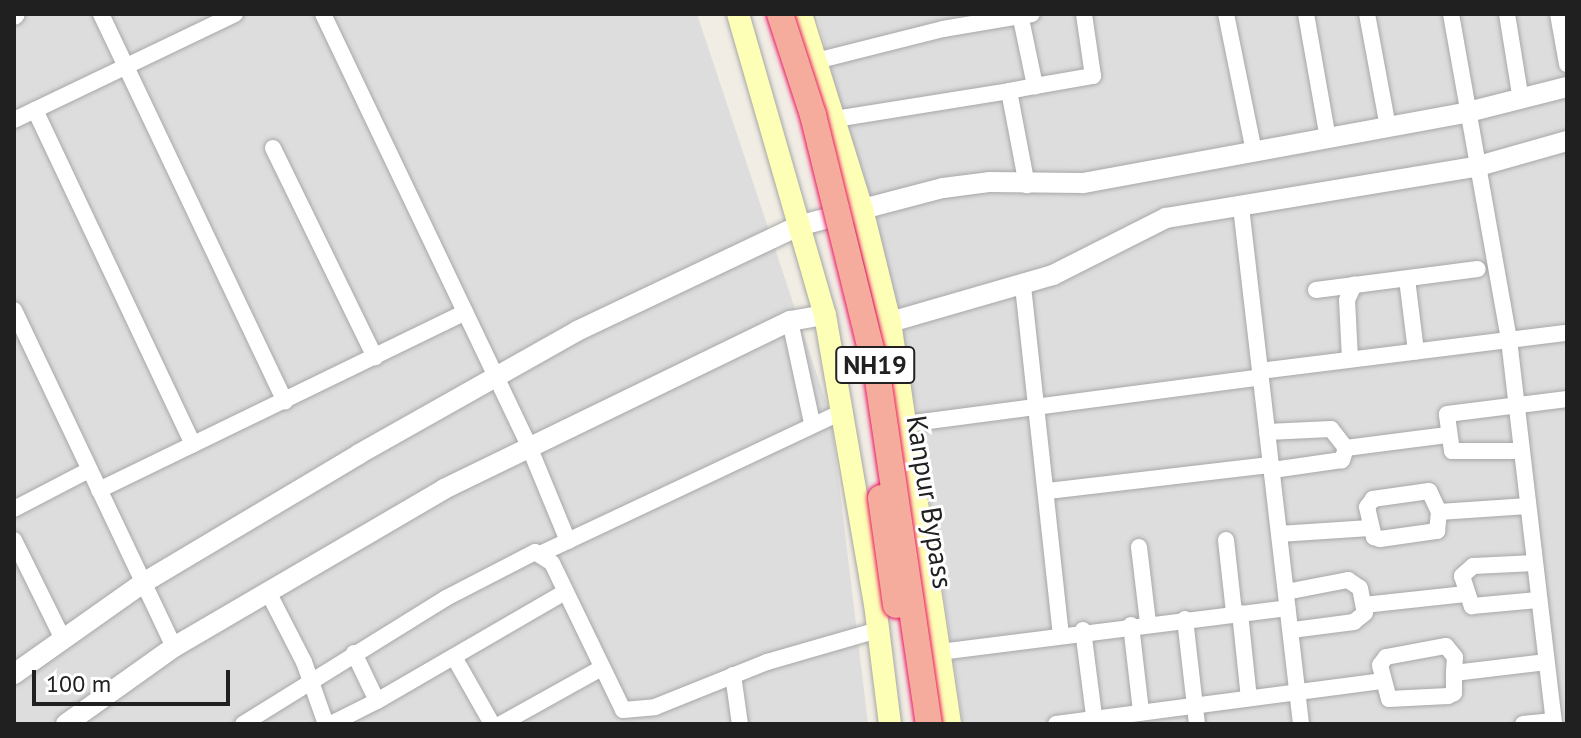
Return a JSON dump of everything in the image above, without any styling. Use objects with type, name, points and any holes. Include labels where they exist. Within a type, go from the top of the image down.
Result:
[{"type":"highway","name":"Kanpur Bypass","points":[[763,14],[810,170],[858,372],[879,485],[911,724]]},
{"type":"highway","name":"Kanpur Bypass","points":[[780,14],[813,115],[877,373],[929,724]]},
{"type":"main road","points":[[738,14],[825,315],[844,411],[890,724]]},
{"type":"main road","points":[[801,14],[862,209],[890,322],[950,724]]},
{"type":"street","points":[[101,14],[285,402]]},
{"type":"street","points":[[14,120],[235,14]]},
{"type":"street","points":[[323,14],[528,444],[568,541]]},
{"type":"street","points":[[835,119],[1093,76],[1084,14]]},
{"type":"street","points":[[1226,14],[1254,152]]},
{"type":"street","points":[[1306,14],[1328,139]]},
{"type":"street","points":[[1367,14],[1388,127]]},
{"type":"street","points":[[1451,14],[1509,340],[1553,722],[1523,724]]},
{"type":"street","points":[[1507,14],[1521,100]]},
{"type":"street","points":[[1558,14],[1567,64]]},
{"type":"street","points":[[816,61],[941,21],[1024,15],[1035,86]]},
{"type":"street","points":[[14,674],[143,583],[496,377],[577,331],[798,226],[943,188],[1083,183],[1468,112],[1567,87]]},
{"type":"street","points":[[1009,91],[1027,185]]},
{"type":"street","points":[[35,110],[193,445]]},
{"type":"street","points":[[890,322],[1023,286],[1166,218],[1479,166],[1567,141]]},
{"type":"street","points":[[273,148],[375,357]]},
{"type":"street","points":[[1241,207],[1301,724]]},
{"type":"street","points":[[1316,290],[1478,269]]},
{"type":"street","points":[[1407,279],[1416,351]]},
{"type":"street","points":[[1350,359],[1347,300],[1354,285]]},
{"type":"street","points":[[1023,286],[1048,491],[1061,634]]},
{"type":"street","points":[[14,310],[174,647]]},
{"type":"street","points":[[99,490],[465,312]]},
{"type":"street","points":[[66,724],[174,647],[528,444],[790,321],[825,315]]},
{"type":"street","points":[[790,321],[812,423]]},
{"type":"street","points":[[906,424],[1350,359],[1567,333]]},
{"type":"street","points":[[1522,451],[1452,451],[1447,435],[1447,414],[1452,410],[1567,399]]},
{"type":"street","points":[[243,724],[354,653],[525,554],[542,553],[812,423],[844,411]]},
{"type":"street","points":[[1267,432],[1331,429],[1346,448]]},
{"type":"street","points":[[1346,448],[1447,435]]},
{"type":"street","points":[[1048,491],[1342,460],[1346,448]]},
{"type":"street","points":[[14,509],[89,470]]},
{"type":"street","points":[[1429,491],[1439,512],[1440,528],[1432,532],[1380,539],[1370,528],[1367,507],[1373,499],[1429,491]]},
{"type":"street","points":[[1439,512],[1528,506]]},
{"type":"street","points":[[1279,534],[1370,528]]},
{"type":"street","points":[[14,540],[21,571],[63,639]]},
{"type":"street","points":[[1226,540],[1249,698]]},
{"type":"street","points":[[1139,547],[1141,712]]},
{"type":"street","points":[[542,553],[565,592],[620,717],[655,707],[733,675],[878,630]]},
{"type":"street","points":[[1535,563],[1470,567],[1462,576],[1465,594],[1472,606],[1538,600]]},
{"type":"street","points":[[940,652],[1083,630],[1237,613],[1348,580],[1357,584],[1364,605],[1361,620],[1292,630]]},
{"type":"street","points":[[268,592],[312,681],[328,724],[377,701],[565,592]]},
{"type":"street","points":[[1364,605],[1465,594]]},
{"type":"street","points":[[1185,619],[1197,724]]},
{"type":"street","points":[[1083,630],[1095,721]]},
{"type":"street","points":[[1446,646],[1455,657],[1454,673],[1454,693],[1448,696],[1389,699],[1381,681],[1380,665],[1386,657],[1446,646]]},
{"type":"street","points":[[354,653],[377,701]]},
{"type":"street","points":[[454,657],[492,724]]},
{"type":"street","points":[[1454,673],[1546,662]]},
{"type":"street","points":[[501,724],[600,669]]},
{"type":"street","points":[[733,675],[740,724]]},
{"type":"street","points":[[1056,724],[1381,681]]},
{"type":"shaded area","points":[[14,14],[697,14],[831,417],[868,724],[14,724]]},
{"type":"shaded area","points":[[817,14],[1567,14],[1567,724],[963,724],[917,412]]}]
